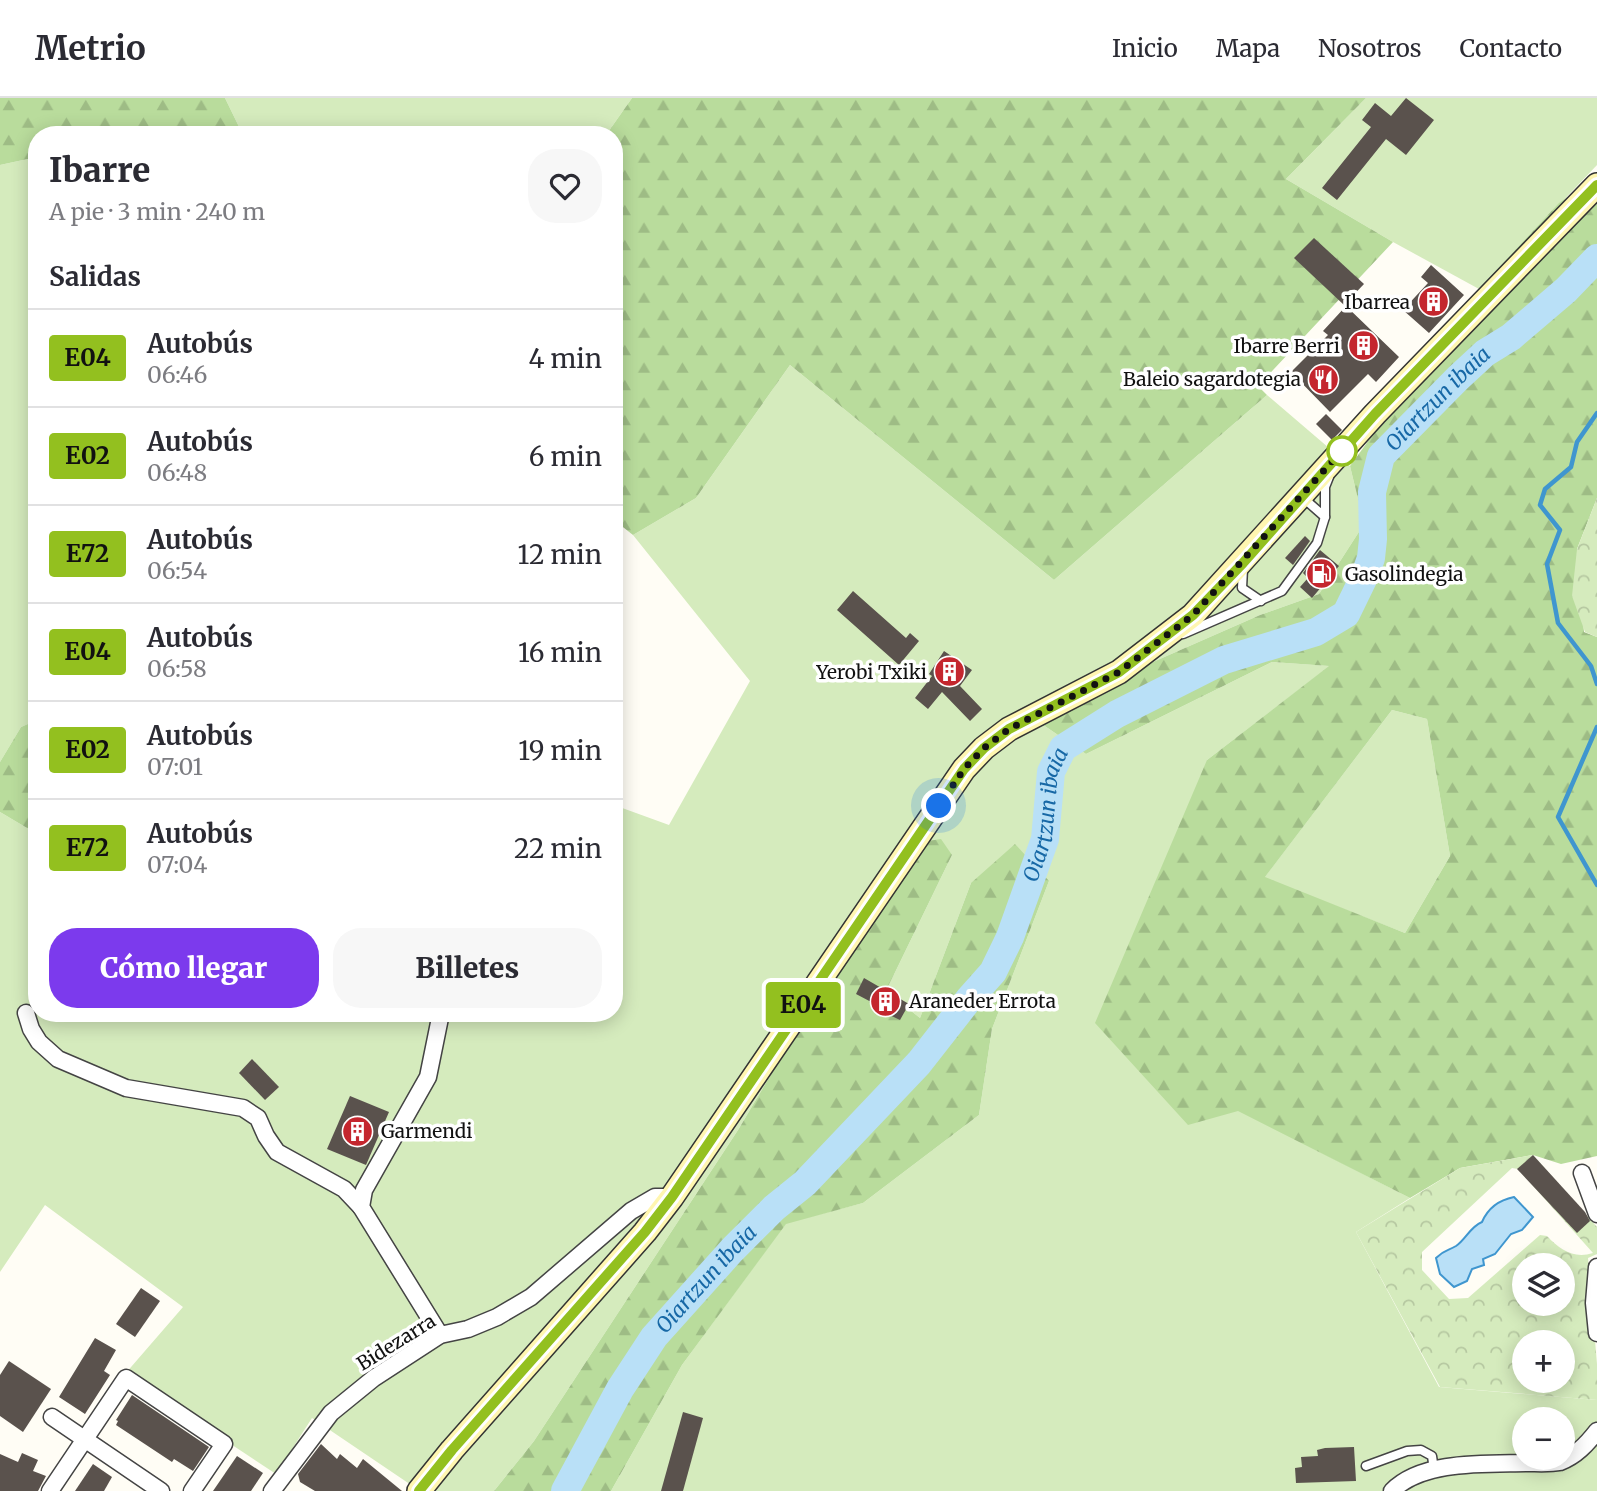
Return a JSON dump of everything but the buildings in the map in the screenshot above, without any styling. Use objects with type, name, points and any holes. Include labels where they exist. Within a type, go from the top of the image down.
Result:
[{"type":"street","points":[[419,1491],[645,1232],[672,1197],[964,769],[984,748],[1009,729],[1119,672],[1193,615],[1243,563],[1375,414],[1597,184]]},
{"type":"street","points":[[26,1013],[28,1019]]},
{"type":"street","points":[[29,1022],[38,1042],[58,1059],[126,1088],[243,1108],[258,1118],[277,1152],[344,1189],[361,1207],[440,1335]]},
{"type":"street","points":[[361,1207],[364,1190],[428,1077],[439,1022]]},
{"type":"street","points":[[1582,1173],[1597,1214]]},
{"type":"street","name":"Bidezarra","points":[[279,1489],[331,1413],[373,1378],[440,1335],[468,1329],[531,1297],[631,1211],[655,1197],[672,1197]]},
{"type":"street","points":[[1597,1267],[1594,1303],[1597,1333]]},
{"type":"street","points":[[50,1491],[126,1378],[224,1444],[192,1491]]},
{"type":"street","points":[[52,1417],[161,1491]]},
{"type":"street","points":[[1392,1491],[1410,1477],[1434,1470],[1472,1464],[1558,1462],[1587,1445],[1597,1431]]},
{"type":"lane","points":[[1154,646],[1282,591],[1317,543],[1325,517],[1325,487],[1334,460]]},
{"type":"lane","points":[[1306,491],[1309,503],[1325,517]]},
{"type":"lane","points":[[1243,563],[1242,589],[1261,601]]},
{"type":"lane","points":[[1366,1466],[1408,1451],[1421,1450],[1432,1456],[1434,1470]]},
{"type":"green space","points":[[0,98],[225,98],[239,126],[28,126],[28,159],[0,165]]},
{"type":"green space","points":[[225,98],[632,98],[612,126],[239,126]]},
{"type":"green space","points":[[632,98],[1366,98],[1286,179],[1393,242],[1258,386],[1267,395],[1054,580],[790,365],[696,498],[633,535],[623,527],[623,126],[612,126]]},
{"type":"green space","points":[[1366,98],[1597,98],[1597,165],[1479,289],[1286,179]]},
{"type":"green space","points":[[28,159],[28,724],[21,727],[0,762],[0,165]]},
{"type":"green space","points":[[1597,177],[1597,498],[1577,549],[1584,632],[1597,637],[1597,1156],[1561,1164],[1533,1155],[1460,1168],[1410,1198],[1238,1111],[1188,1125],[1095,1023],[1207,760],[1329,666],[1272,662],[1086,754],[1030,716],[1260,615],[1319,594],[1364,524],[1350,466],[1479,289],[1559,203]],"holes":[[[1392,710],[1427,719],[1450,856],[1405,933],[1265,877]]]},
{"type":"green space","points":[[790,365],[1054,580],[1267,395],[1350,466],[1364,524],[1319,594],[1260,615],[1030,716],[1086,754],[1272,662],[1330,666],[1207,760],[1238,1110],[1410,1198],[1356,1232],[1439,1387],[1597,1400],[1597,1491],[611,1491],[682,1365],[786,1223],[863,1203],[979,1115],[992,1029],[1049,881],[971,883],[920,1018],[886,991],[952,855],[908,844],[738,1130],[534,1441],[494,1491],[420,1491],[312,1418],[276,1474],[125,1374],[183,1307],[45,1205],[0,1272],[0,812],[28,829],[28,1022],[623,1022],[623,808],[669,825],[750,681],[633,535],[696,498]]},
{"type":"green space","points":[[1597,498],[1597,637],[1585,632],[1572,596],[1577,549]]},
{"type":"green space","points":[[1392,710],[1427,719],[1450,856],[1405,933],[1264,878]]},
{"type":"green space","points":[[28,724],[28,829],[0,812],[0,762],[21,727]]},
{"type":"green space","points":[[941,839],[952,855],[886,991],[920,1018],[971,883],[1015,844],[1049,881],[992,1029],[979,1115],[863,1203],[786,1224],[682,1365],[611,1491],[494,1491],[534,1441],[738,1130],[908,844]]},
{"type":"green space","points":[[1533,1155],[1597,1227],[1597,1254],[1588,1258],[1597,1364],[1597,1400],[1512,1393],[1575,1393],[1575,1330],[1512,1330],[1512,1393],[1440,1387],[1356,1232],[1460,1168]],"holes":[[[1512,1168],[1518,1169],[1593,1253],[1575,1254],[1575,1316],[1512,1316],[1512,1260],[1468,1298],[1449,1299],[1422,1270],[1422,1252]]]},
{"type":"green space","points":[[1540,1235],[1547,1236],[1571,1253],[1519,1253]]},
{"type":"water","points":[[1514,1197],[1533,1217],[1522,1230],[1511,1234],[1495,1254],[1483,1259],[1484,1265],[1472,1269],[1467,1281],[1454,1287],[1440,1274],[1436,1258],[1459,1243],[1482,1222],[1495,1205]]},
{"type":"waterway","name":"Oiartzun ibaia","points":[[565,1491],[620,1389],[654,1337],[732,1250],[774,1208],[805,1183],[919,1063],[993,972],[1010,937],[1045,839],[1051,772],[1063,748],[1117,714],[1224,660],[1316,632],[1346,614],[1371,558],[1372,492],[1381,456],[1485,353],[1511,337],[1566,290],[1597,258]]},
{"type":"waterway","points":[[1597,413],[1577,442],[1571,467],[1545,489],[1540,505],[1560,530],[1547,564],[1558,623],[1591,666],[1597,684]]},
{"type":"waterway","points":[[1597,727],[1558,817],[1597,885]]},
{"type":"bus line","name":"E04","points":[[419,1491],[645,1232],[672,1197],[964,769],[984,748],[1009,729],[1119,672],[1193,615],[1243,563],[1375,414],[1597,185]]},
{"type":"place","name":"Ibarrea","points":[[1433,302]]},
{"type":"place","name":"Ibarre Berri","points":[[1363,346]]},
{"type":"place","name":"Baleio sagardotegia","points":[[1324,379]]},
{"type":"place","name":"Gasolindegia","points":[[1322,574]]},
{"type":"place","name":"Yerobi Txiki","points":[[950,672]]},
{"type":"place","name":"Araneder Errota","points":[[886,1001]]},
{"type":"place","name":"Garmendi","points":[[358,1131]]},
{"type":"route","points":[[939,806],[964,769],[984,748],[1009,729],[1119,672],[1193,615],[1243,563],[1348,444],[1342,451]]}]
